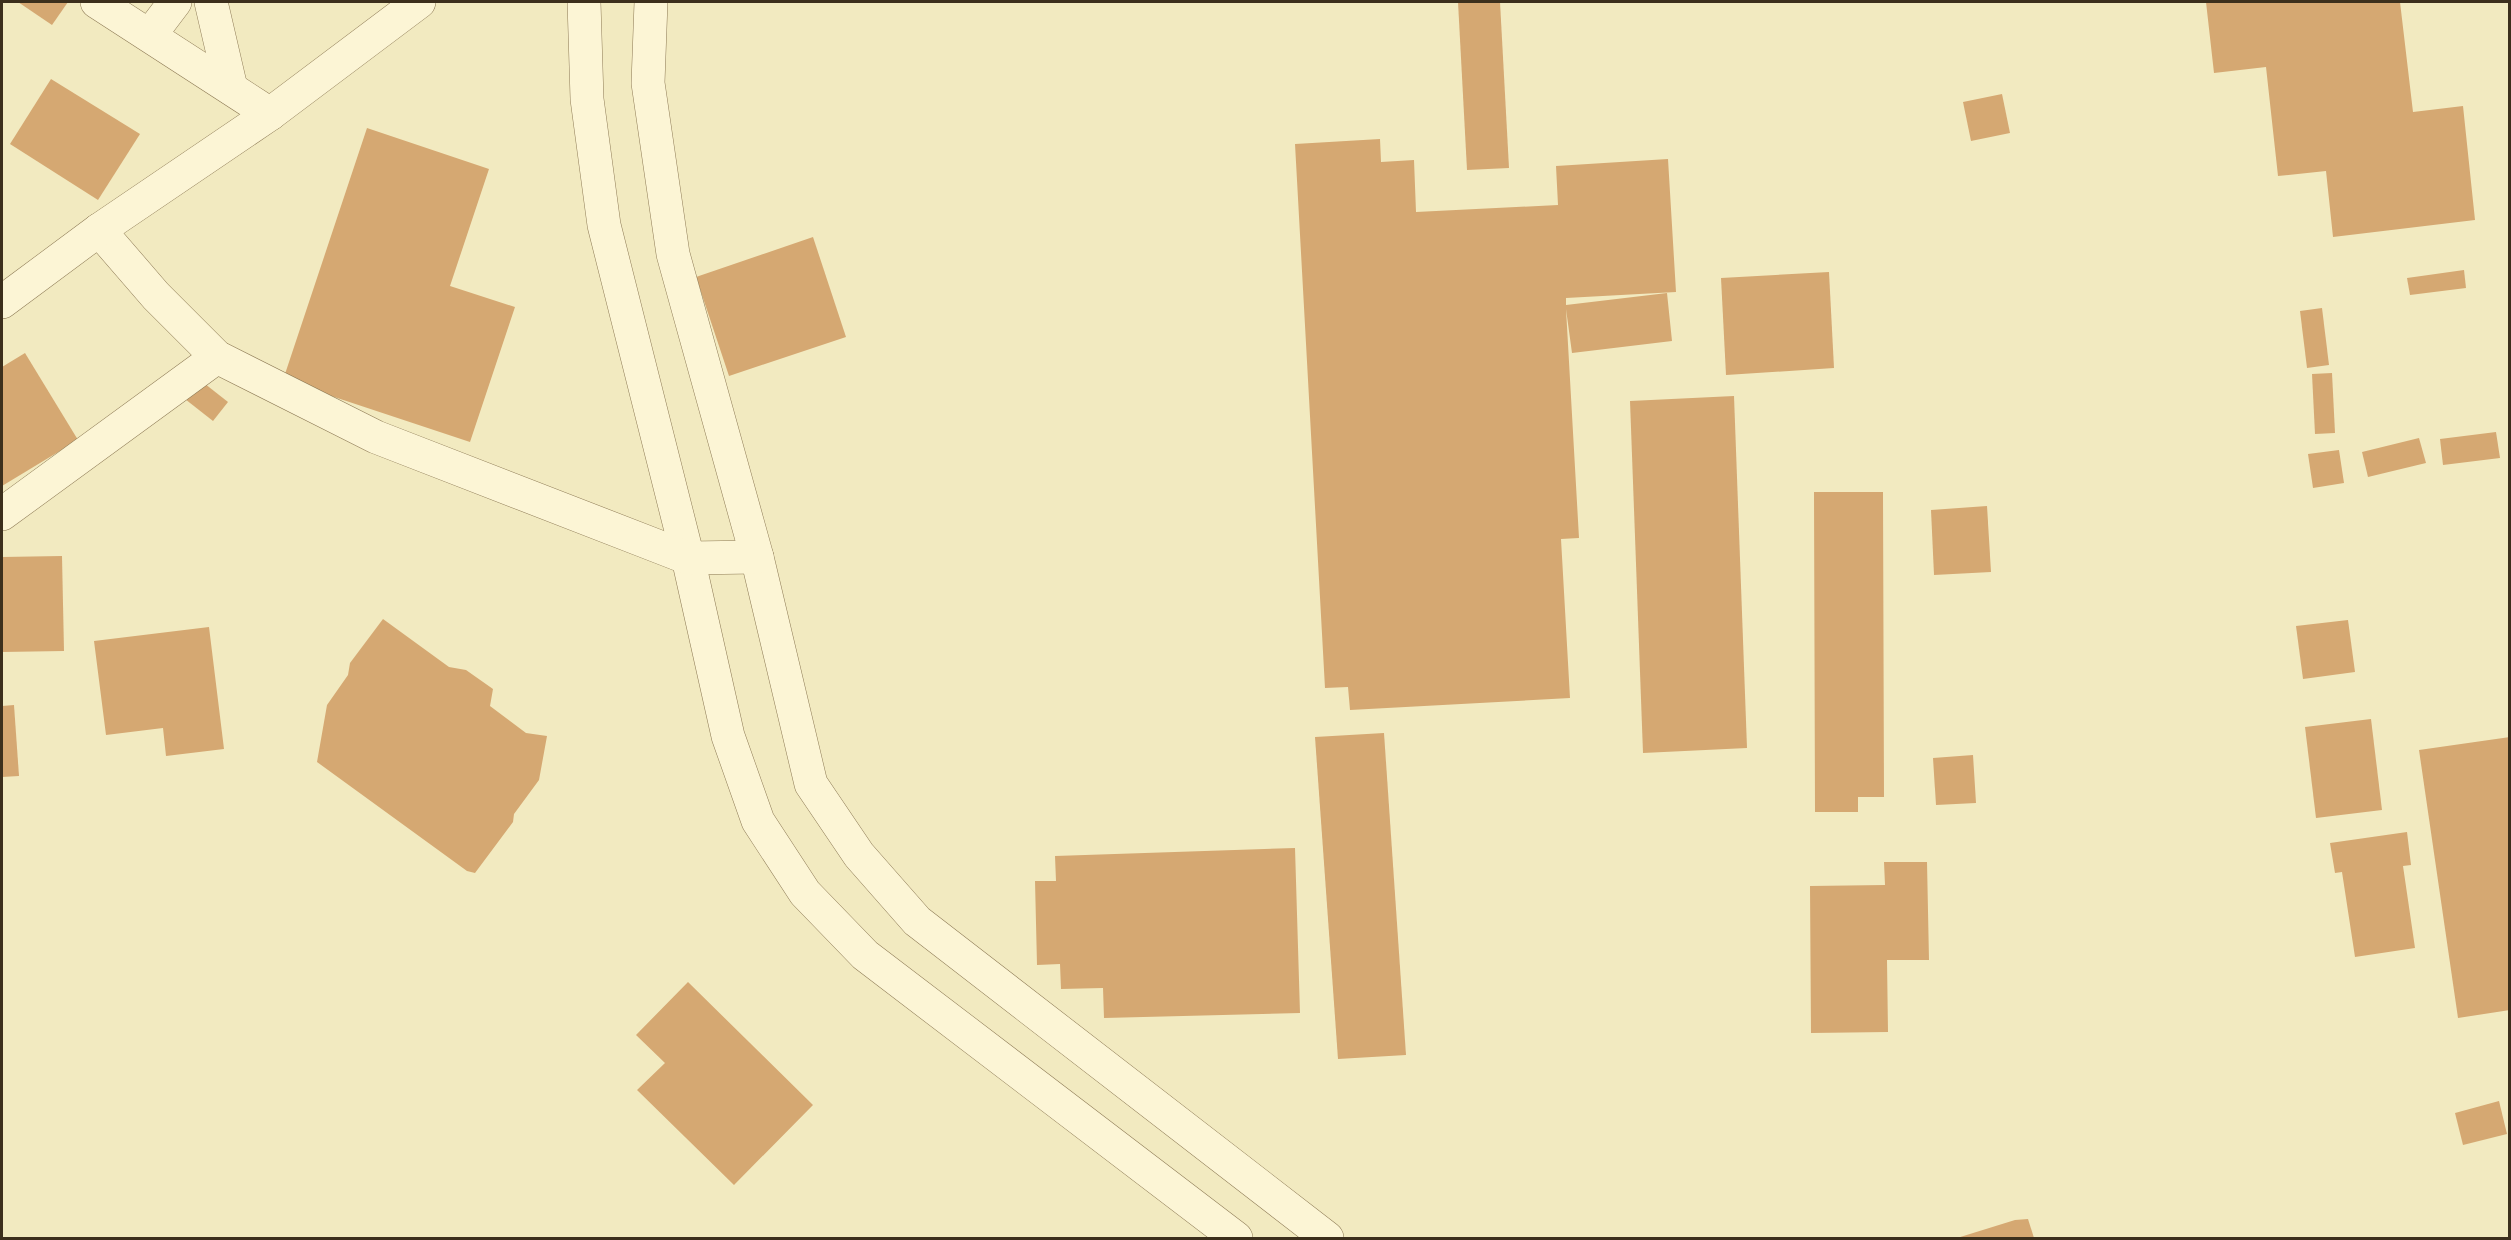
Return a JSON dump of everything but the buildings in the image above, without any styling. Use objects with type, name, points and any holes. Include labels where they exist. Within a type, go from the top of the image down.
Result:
[{"type":"street","points":[[97,2],[270,114]]},
{"type":"street","points":[[150,35],[175,2]]},
{"type":"street","points":[[211,2],[231,88]]},
{"type":"street","points":[[2,302],[99,230],[270,114],[419,2]]},
{"type":"street","points":[[584,2],[587,99],[604,225],[688,558],[732,747],[758,821],[805,893],[865,955],[1236,1239]]},
{"type":"street","points":[[651,2],[648,83],[673,254],[757,557],[811,784],[859,855],[917,921],[1327,1239]]},
{"type":"street","points":[[99,230],[156,296],[217,357],[376,437],[688,558],[757,557]]},
{"type":"street","points":[[2,514],[217,357]]}]
